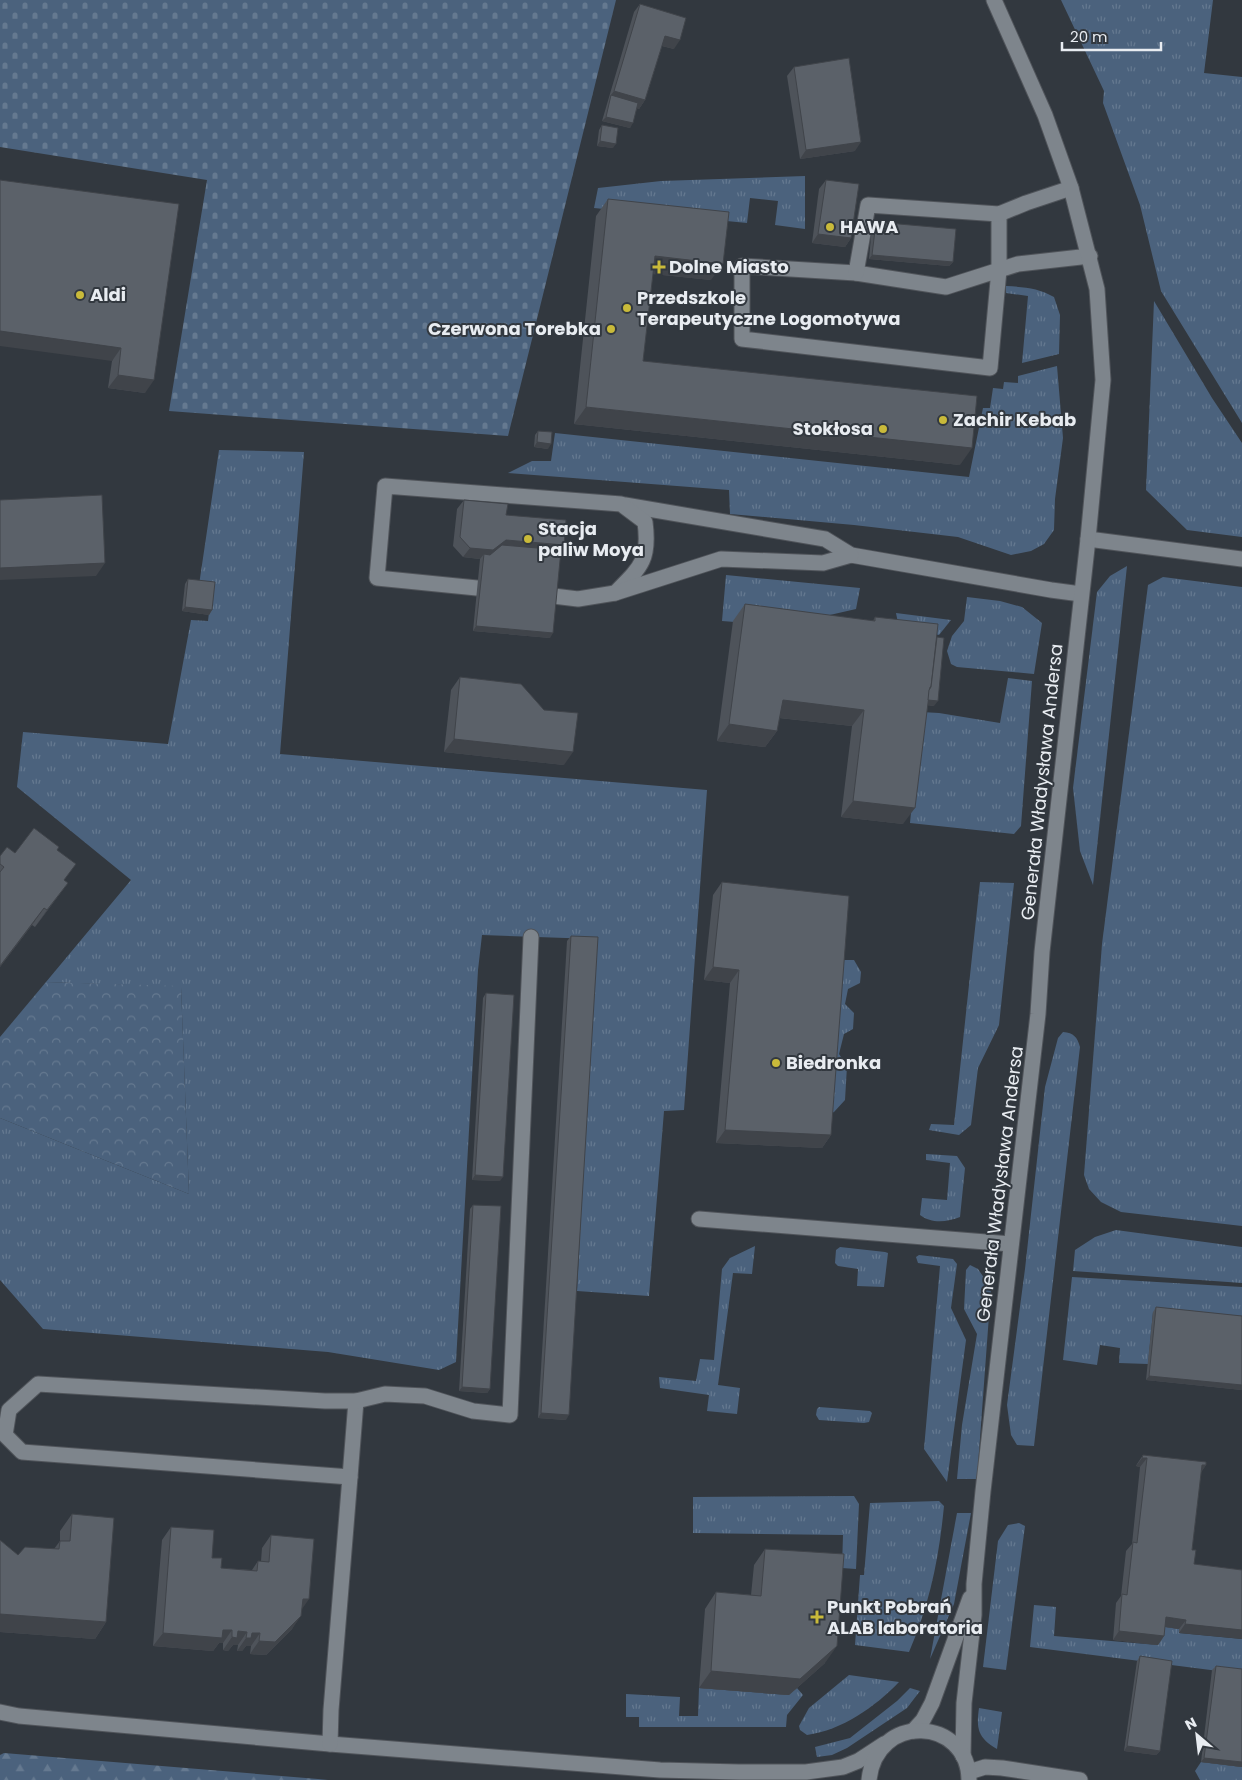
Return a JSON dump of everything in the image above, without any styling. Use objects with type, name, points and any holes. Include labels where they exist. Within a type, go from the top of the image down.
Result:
[{"type":"street","name":"Generała Władysława Andersa","points":[[963,1756],[964,1703],[974,1615],[974,1584],[1038,1014],[1042,952],[1088,539],[1103,380],[1097,289],[1071,188],[1045,115],[994,0]]},
{"type":"street","points":[[856,273],[868,204],[999,214],[1026,202],[1071,188]]},
{"type":"street","points":[[999,214],[999,270],[990,368],[742,339],[742,266],[856,273],[946,287],[999,270],[1018,264],[1090,256]]},
{"type":"street","points":[[851,555],[823,563],[721,559],[615,593],[578,598],[376,578],[385,486],[621,504],[825,539],[851,555],[1081,594]]},
{"type":"street","points":[[615,593],[637,571],[645,558],[648,540],[645,522],[621,504]]},
{"type":"street","points":[[1088,539],[1242,559]]},
{"type":"street","points":[[350,1477],[22,1452],[5,1435],[9,1410],[38,1384],[324,1401],[356,1401],[385,1394],[425,1396],[473,1411],[510,1415],[531,937]]},
{"type":"street","points":[[699,1219],[1011,1244]]},
{"type":"street","points":[[330,1744],[331,1710],[356,1401]]},
{"type":"street","name":"Generała Władysława Andersa","points":[[913,1731],[923,1720],[932,1703],[974,1584]]},
{"type":"street","points":[[0,1712],[20,1716],[330,1744],[660,1770],[720,1780]]},
{"type":"street","points":[[660,1770],[739,1772],[820,1771],[843,1767],[858,1761],[904,1732],[921,1730],[938,1734],[952,1742],[963,1756],[969,1776],[985,1767],[1080,1780]]},
{"type":"street","points":[[869,1780],[870,1770],[877,1754],[888,1741]]},
{"type":"green space","points":[[0,0],[616,0],[508,436],[169,411],[207,180],[0,147]]},
{"type":"green space","points":[[1061,0],[1213,0],[1204,73],[1242,77],[1242,423],[1161,291],[1140,205],[1103,103],[1104,91]]},
{"type":"green space","points":[[805,176],[805,229],[775,225],[778,201],[750,198],[747,223],[594,208],[598,188],[661,181]]},
{"type":"green space","points":[[1006,286],[1037,290],[1054,297],[1060,315],[1059,354],[1022,363],[1028,296],[1006,293]]},
{"type":"green space","points":[[1154,301],[1212,398],[1242,443],[1242,537],[1187,530],[1146,490]]},
{"type":"green space","points":[[1057,366],[1063,438],[1055,499],[1054,530],[1044,544],[1031,551],[1011,555],[958,537],[854,525],[730,514],[729,490],[508,473],[532,461],[551,461],[555,433],[969,477],[983,408],[990,408],[993,388],[1003,389],[1004,382],[1018,383],[1018,376]]},
{"type":"green space","points":[[219,450],[304,452],[280,754],[707,790],[684,1110],[664,1111],[649,1296],[577,1291],[595,939],[482,935],[478,970],[456,1362],[439,1370],[328,1352],[43,1329],[0,1280],[0,1118],[189,1194],[181,987],[46,982],[131,880],[17,787],[23,732],[168,744],[191,620],[208,621],[212,586],[199,585]]},
{"type":"green space","points":[[1127,566],[1093,885],[1080,851],[1073,788],[1097,592],[1110,576]]},
{"type":"green space","points":[[726,575],[860,588],[856,609],[821,617],[748,623],[722,621]]},
{"type":"green space","points":[[1163,577],[1242,587],[1242,1226],[1121,1212],[1101,1202],[1089,1189],[1084,1175],[1102,944],[1148,585]]},
{"type":"green space","points":[[967,597],[1000,601],[1022,607],[1042,623],[1034,674],[957,667],[951,664],[947,651],[952,636],[964,621]]},
{"type":"green space","points":[[896,613],[951,620],[939,635],[899,628]]},
{"type":"green space","points":[[1008,678],[1032,681],[1021,826],[1014,834],[910,823],[921,712],[1000,723]]},
{"type":"green space","points":[[980,882],[1014,883],[999,1025],[978,1068],[971,1125],[959,1135],[929,1130],[931,1124],[954,1125]]},
{"type":"green space","points":[[841,960],[854,960],[861,972],[860,983],[848,989],[845,1004],[854,1013],[853,1029],[844,1034],[839,1054],[847,1066],[845,1100],[834,1112],[827,1115]]},
{"type":"green space","points":[[46,982],[181,986],[189,1194],[0,1118],[0,1037]]},
{"type":"green space","points":[[1063,1032],[1075,1036],[1080,1047],[1034,1446],[1017,1445],[1011,1435],[1007,1405],[1025,1269],[1045,1087],[1058,1038]]},
{"type":"green space","points":[[926,1154],[957,1156],[965,1168],[960,1217],[935,1221],[920,1215],[922,1198],[947,1200],[950,1163],[926,1160]]},
{"type":"green space","points":[[1116,1230],[1242,1247],[1242,1283],[1073,1271],[1075,1250],[1095,1237]]},
{"type":"green space","points":[[755,1246],[752,1274],[733,1273],[718,1385],[740,1388],[737,1414],[707,1411],[709,1395],[660,1388],[659,1377],[696,1381],[700,1359],[714,1360],[722,1269],[730,1258]]},
{"type":"green space","points":[[840,1247],[888,1253],[884,1287],[857,1286],[858,1269],[838,1266],[835,1263],[836,1250]]},
{"type":"green space","points":[[919,1255],[953,1259],[957,1264],[951,1308],[966,1340],[947,1482],[924,1449],[940,1266],[918,1263],[916,1257]]},
{"type":"green space","points":[[970,1265],[978,1269],[991,1288],[977,1479],[957,1479],[962,1425],[977,1334],[964,1309],[966,1270]]},
{"type":"green space","points":[[1072,1277],[1242,1287],[1242,1321],[1153,1312],[1148,1364],[1119,1363],[1120,1348],[1100,1345],[1097,1365],[1063,1360]]},
{"type":"green space","points":[[819,1407],[870,1411],[872,1413],[869,1422],[864,1423],[819,1420],[816,1415]]},
{"type":"green space","points":[[854,1496],[859,1504],[856,1569],[842,1568],[843,1535],[693,1533],[693,1497]]},
{"type":"green space","points":[[939,1501],[944,1506],[936,1562],[923,1616],[909,1652],[855,1645],[860,1575],[864,1575],[870,1503]]},
{"type":"green space","points":[[957,1513],[971,1513],[954,1604],[930,1659]]},
{"type":"green space","points":[[1019,1523],[1025,1526],[1006,1670],[983,1667],[998,1541],[1008,1525]]},
{"type":"green space","points":[[1034,1605],[1056,1607],[1054,1636],[1157,1645],[1159,1626],[1179,1629],[1179,1633],[1242,1639],[1242,1674],[1030,1647]]},
{"type":"green space","points":[[849,1675],[899,1682],[869,1708],[845,1723],[807,1735],[800,1730],[799,1726],[809,1708]]},
{"type":"green space","points":[[699,1688],[788,1695],[797,1688],[803,1695],[787,1715],[786,1727],[639,1727],[639,1717],[626,1717],[626,1694],[680,1697],[679,1716],[698,1716]]},
{"type":"green space","points":[[910,1688],[920,1691],[907,1708],[847,1748],[832,1755],[817,1757],[815,1747],[850,1738],[897,1701]]},
{"type":"green space","points":[[979,1708],[1002,1712],[997,1749],[982,1737],[978,1727]]},
{"type":"green space","points":[[4,1753],[328,1780],[0,1780],[0,1755]]},
{"type":"green space","points":[[1201,1762],[1242,1767],[1242,1780],[1200,1780],[1195,1771]]},
{"type":"building","points":[[640,4],[686,18],[680,40],[665,36],[645,100],[614,91]]},
{"type":"building","points":[[849,58],[861,142],[806,150],[794,67]]},
{"type":"building","points":[[611,95],[638,103],[633,123],[606,117]]},
{"type":"building","points":[[602,125],[618,128],[616,144],[600,141]]},
{"type":"building","name":"Aldi","points":[[0,180],[179,204],[154,380],[118,375],[121,348],[0,331]]},
{"type":"building","points":[[826,180],[859,184],[851,238],[818,234]]},
{"type":"building","name":"Czerwona Torebka","points":[[608,199],[729,212],[723,264],[655,256],[643,361],[977,396],[972,448],[586,407]]},
{"type":"building","points":[[876,222],[956,229],[953,262],[872,255]]},
{"type":"building","points":[[538,431],[552,432],[551,444],[537,442]]},
{"type":"building","points":[[102,495],[105,563],[0,568],[0,500]]},
{"type":"building","points":[[464,500],[508,504],[506,515],[566,520],[564,545],[506,540],[493,550],[470,548],[460,537]]},
{"type":"building","points":[[502,545],[561,550],[553,633],[476,626],[484,554],[490,555]]},
{"type":"building","points":[[188,579],[215,582],[212,610],[185,607]]},
{"type":"building","points":[[745,604],[875,621],[875,617],[938,624],[915,808],[853,801],[864,710],[783,700],[777,731],[729,724]]},
{"type":"building","points":[[937,637],[944,638],[938,701],[928,700]]},
{"type":"building","points":[[460,677],[521,684],[544,710],[578,713],[573,752],[454,739]]},
{"type":"building","points":[[34,828],[59,847],[57,850],[76,864],[64,880],[68,883],[47,910],[44,908],[0,966],[0,872],[4,867],[0,864],[0,856],[7,847],[15,853]]},
{"type":"building","name":"Biedronka","points":[[722,882],[849,896],[831,1135],[725,1130],[739,970],[713,967]]},
{"type":"building","points":[[571,936],[598,937],[569,1415],[541,1413]]},
{"type":"building","points":[[486,993],[514,995],[503,1177],[475,1175]]},
{"type":"building","points":[[473,1205],[501,1206],[490,1389],[462,1387]]},
{"type":"building","points":[[1156,1307],[1242,1316],[1242,1385],[1149,1376]]},
{"type":"building","points":[[1143,1455],[1206,1462],[1206,1465],[1202,1465],[1192,1550],[1196,1550],[1194,1564],[1242,1570],[1242,1630],[1185,1624],[1186,1620],[1166,1617],[1164,1636],[1119,1631],[1122,1594],[1127,1595],[1133,1542],[1137,1543],[1147,1458],[1142,1458]]},
{"type":"building","points":[[72,1514],[114,1518],[106,1622],[0,1614],[0,1540],[18,1555],[25,1547],[59,1549],[60,1541],[70,1541]]},
{"type":"building","points":[[171,1527],[214,1530],[212,1558],[222,1558],[221,1568],[257,1571],[258,1561],[269,1562],[271,1535],[314,1539],[309,1599],[303,1599],[301,1616],[275,1642],[259,1641],[260,1633],[252,1633],[251,1638],[246,1638],[247,1632],[238,1631],[237,1638],[232,1637],[232,1630],[223,1630],[222,1638],[163,1633]]},
{"type":"building","points":[[765,1549],[844,1554],[837,1646],[800,1679],[711,1671],[716,1592],[761,1596]]},
{"type":"building","points":[[1140,1656],[1172,1661],[1160,1751],[1127,1746]]},
{"type":"building","points":[[1216,1666],[1242,1669],[1242,1762],[1204,1758]]},
{"type":"place","name":"HAWA","points":[[830,227]]},
{"type":"place","name":"Dolne Miasto","points":[[659,267]]},
{"type":"place","name":"Aldi","points":[[80,295]]},
{"type":"place","name":"Przedszkole Terapeutyczne Logomotywa","points":[[627,308]]},
{"type":"place","name":"Czerwona Torebka","points":[[611,329]]},
{"type":"place","name":"Zachir Kebab","points":[[943,420]]},
{"type":"place","name":"Stokłosa","points":[[883,429]]},
{"type":"place","name":"Stacja paliw Moya","points":[[528,539]]},
{"type":"place","name":"Biedronka","points":[[776,1063]]},
{"type":"place","name":"Punkt Pobrań ALAB laboratoria","points":[[817,1617]]}]
